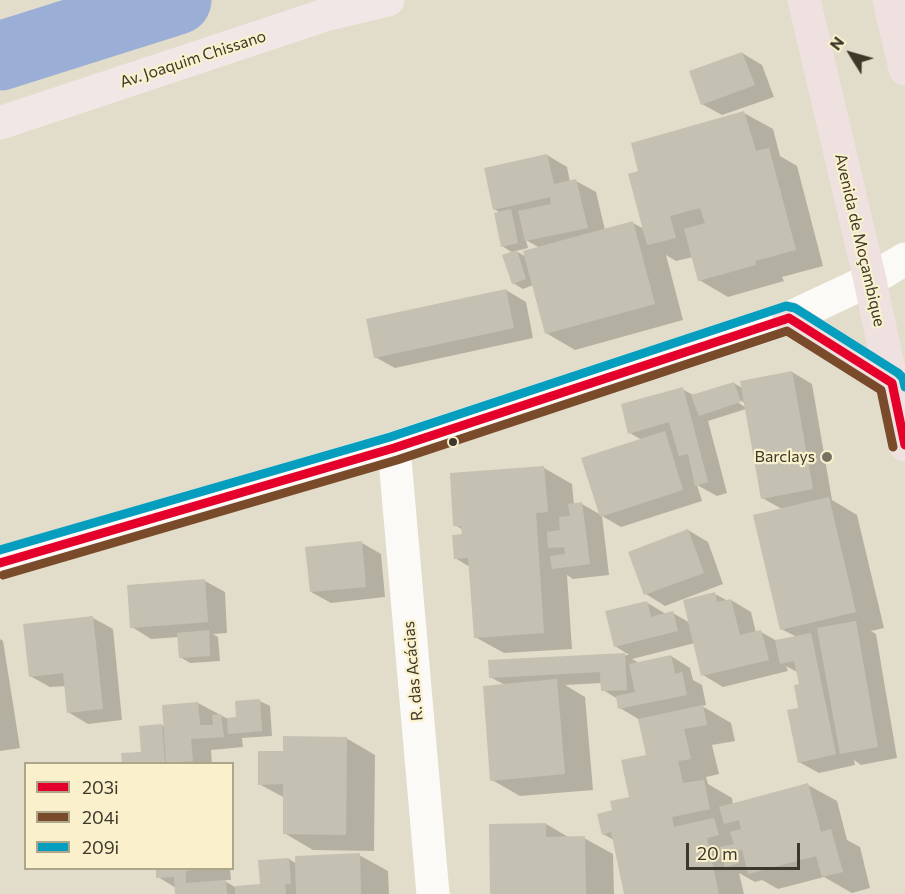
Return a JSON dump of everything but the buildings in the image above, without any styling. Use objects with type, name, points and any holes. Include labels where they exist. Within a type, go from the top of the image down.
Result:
[{"type":"highway","name":"Avenida de Moçambique","points":[[804,0],[870,280],[905,445]]},
{"type":"highway","points":[[889,0],[901,54]]},
{"type":"highway","points":[[789,318],[892,383]]},
{"type":"main road","name":"Av. Joaquim Chissano","points":[[0,123],[325,15],[388,0]]},
{"type":"street","points":[[0,563],[394,448],[789,318],[870,280],[905,259]]},
{"type":"street","name":"R. das Acácias","points":[[394,448],[433,894]]},
{"type":"waterway","points":[[0,56],[177,0]]},
{"type":"transit line","name":"209i","points":[[0,550],[390,437],[786,306],[795,308],[898,373],[903,378],[905,387]]},
{"type":"transit line","name":"203i","points":[[0,563],[394,448],[789,318],[892,383],[905,445]]},
{"type":"transit line","name":"204i","points":[[3,575],[397,460],[787,331],[881,390],[893,447]]},
{"type":"place","name":"Barclays","points":[[827,457]]}]
